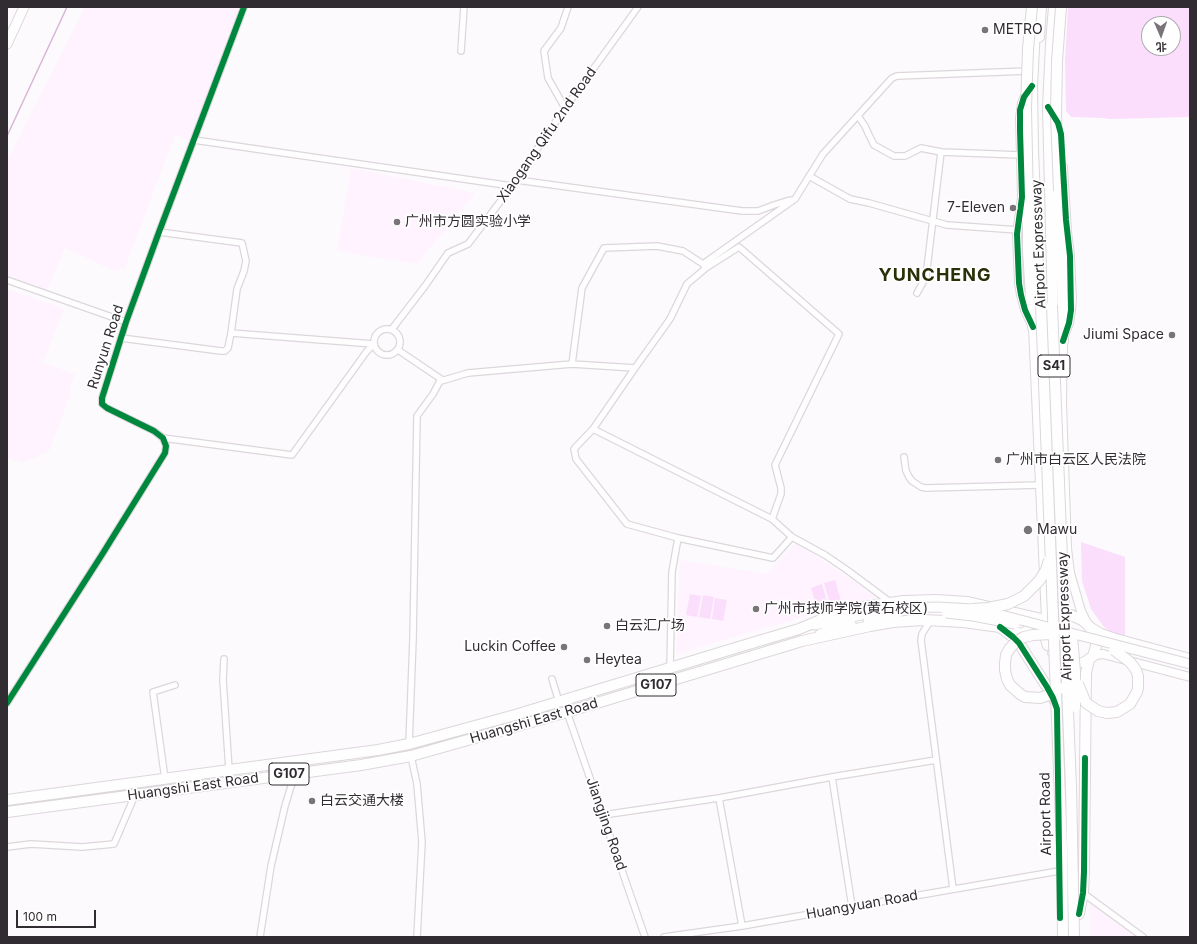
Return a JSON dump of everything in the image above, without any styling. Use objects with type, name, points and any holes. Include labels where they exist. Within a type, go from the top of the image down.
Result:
[{"type":"highway","points":[[1032,7],[1028,49],[1026,108],[1028,251],[1033,327]]},
{"type":"highway","name":"Airport Road","points":[[1037,7],[1032,86],[1039,299],[1048,354],[1051,438],[1052,550],[1062,630],[1070,673]]},
{"type":"highway","name":"Airport Expressway","points":[[1041,7],[1036,73],[1036,175],[1061,808],[1063,937]]},
{"type":"highway","name":"Airport Road","points":[[1048,354],[1054,301],[1048,107],[1054,7]]},
{"type":"highway","name":"Airport Expressway","points":[[1054,7],[1047,72],[1047,175],[1071,787],[1074,937]]},
{"type":"highway","points":[[1061,7],[1057,61],[1056,108],[1064,300],[1063,341]]},
{"type":"highway","name":"Airport Road","points":[[1051,438],[1072,641],[1070,673],[1071,804],[1067,887],[1060,918]]},
{"type":"highway","points":[[972,609],[988,608],[1008,604],[1024,596],[1042,577],[1048,565],[1052,550]]},
{"type":"highway","name":"G107","points":[[799,629],[845,611],[890,602],[920,600],[957,601],[980,604],[1046,620]]},
{"type":"highway","points":[[1001,609],[1005,620],[1004,624],[1000,627],[1019,643],[1047,687],[1057,706],[1066,700],[1074,700],[1081,702],[1086,707]]},
{"type":"highway","points":[[1046,620],[1051,615],[1066,614],[1082,620],[1088,625],[1094,634],[1096,641],[1095,652],[1090,659]]},
{"type":"highway","points":[[1024,633],[1032,626],[1029,616]]},
{"type":"highway","name":"G107","points":[[802,641],[880,624],[912,620],[963,622],[1000,627]]},
{"type":"highway","name":"Huangshi East Road","points":[[7,800],[378,750],[409,744],[558,702],[799,629]]},
{"type":"highway","points":[[1052,631],[1024,637],[1017,641],[1006,655],[1005,663],[1007,679],[1010,685],[1025,697],[1040,698],[1055,693],[1070,673],[1076,681],[1082,697],[1090,706],[1098,711],[1107,712],[1117,712],[1123,709],[1130,704],[1135,697],[1138,688],[1138,676],[1136,670],[1130,662],[1114,650]]},
{"type":"highway","name":"Huangshi East Road","points":[[7,812],[386,761],[411,756],[567,712],[802,641]]},
{"type":"highway","name":"Airport Road","points":[[1079,914],[1083,893],[1085,835],[1086,673],[1090,659]]},
{"type":"highway","name":"Airport Road","points":[[1057,706],[1060,937]]},
{"type":"highway","name":"Airport Road","points":[[1071,804],[1079,914],[1079,937]]},
{"type":"main road","points":[[7,44],[24,7]]},
{"type":"main road","points":[[1032,86],[1024,98],[1020,110],[1022,197],[1018,230],[1019,283],[1025,310],[1048,354]]},
{"type":"main road","points":[[1048,107],[1058,123],[1061,134],[1070,262],[1072,310],[1063,341]]},
{"type":"main road","points":[[1039,299],[1033,327],[1046,620],[1043,634],[1047,646]]},
{"type":"main road","points":[[1054,301],[1063,341],[1062,410],[1066,537],[1069,564],[1080,611],[1088,625],[1101,633],[1132,643],[1190,658]]},
{"type":"main road","points":[[1042,540],[1059,542],[1066,537]]},
{"type":"main road","name":"Huangshi East Road","points":[[799,629],[866,614],[938,607],[972,609],[1000,614],[1052,631]]},
{"type":"main road","name":"Huangshi East Road","points":[[802,641],[831,629],[904,611],[973,616],[1052,631]]},
{"type":"main road","points":[[1000,627],[1038,637],[1056,658],[1064,663],[1078,664],[1099,654],[1190,677]]},
{"type":"main road","points":[[1052,631],[1114,650],[1190,670]]},
{"type":"main road","points":[[1052,631],[1190,664]]},
{"type":"main road","points":[[1127,660],[1127,653],[1132,643]]},
{"type":"main road","points":[[1056,658],[1057,706]]},
{"type":"street","name":"Runyun Road","points":[[163,438],[154,431],[107,408],[102,404],[126,322],[244,7]]},
{"type":"street","points":[[461,50],[464,7]]},
{"type":"street","points":[[565,108],[548,78],[544,51],[561,28],[568,7]]},
{"type":"street","name":"Xiaogang Qifu 2nd Road","points":[[392,329],[426,286],[448,253],[468,244],[517,180],[565,108],[638,7]]},
{"type":"street","points":[[792,537],[773,558],[678,538],[627,524],[576,459],[574,449],[593,429],[670,319],[687,284],[705,266],[795,199],[823,154],[892,78],[897,76],[1033,71]]},
{"type":"street","points":[[858,116],[865,126],[874,145],[894,156],[905,156],[920,148],[941,152],[1020,154]]},
{"type":"street","points":[[194,140],[512,186]]},
{"type":"street","points":[[917,293],[926,277],[941,152]]},
{"type":"street","points":[[809,176],[850,199],[947,225],[1018,230]]},
{"type":"street","points":[[517,180],[742,211],[758,212],[774,205],[795,199]]},
{"type":"street","points":[[121,338],[221,352],[228,348],[237,289],[244,272],[246,261],[242,243],[159,232]]},
{"type":"street","points":[[572,364],[582,288],[604,248],[657,246],[683,251],[705,266]]},
{"type":"street","points":[[705,266],[739,247],[839,334],[774,465],[781,488],[781,494],[772,519]]},
{"type":"street","points":[[7,280],[126,322]]},
{"type":"street","points":[[7,703],[165,453],[166,446],[163,438],[292,455],[367,351],[374,344],[374,340],[378,332],[384,329],[392,329],[398,333],[400,339],[400,346],[393,354],[385,355],[379,352],[374,344]]},
{"type":"street","points":[[231,333],[374,344]]},
{"type":"street","points":[[398,350],[441,379],[441,381]]},
{"type":"street","points":[[409,744],[413,639],[417,416],[441,381],[468,373],[572,364],[635,368]]},
{"type":"street","points":[[593,429],[772,519],[792,537],[825,555],[890,602]]},
{"type":"street","points":[[904,457],[906,471],[909,477],[920,487],[1040,485]]},
{"type":"street","points":[[670,668],[672,572],[678,538]]},
{"type":"street","points":[[932,620],[925,628],[921,640],[953,889]]},
{"type":"street","points":[[224,659],[223,680],[229,770]]},
{"type":"street","points":[[552,679],[558,702]]},
{"type":"street","points":[[165,779],[153,692],[175,685]]},
{"type":"street","name":"Jiangjing Road","points":[[567,712],[645,937]]},
{"type":"street","points":[[411,756],[416,784],[422,842],[417,937]]},
{"type":"street","points":[[603,815],[719,798],[936,760]]},
{"type":"street","points":[[260,937],[271,866],[285,806],[295,773]]},
{"type":"street","points":[[832,777],[852,907]]},
{"type":"street","points":[[7,847],[31,844],[82,847],[114,844],[135,795]]},
{"type":"street","points":[[719,798],[742,926]]},
{"type":"street","name":"Huangyuan Road","points":[[664,937],[742,926],[1059,871]]},
{"type":"street","points":[[1083,893],[1143,937]]},
{"type":"shaded area","points":[[85,7],[240,7],[190,140],[175,135],[125,268],[114,271],[65,248],[46,292],[7,278],[7,160]]},
{"type":"shaded area","points":[[1068,7],[1190,7],[1190,117],[1110,119],[1071,117],[1066,111],[1065,61]]},
{"type":"shaded area","name":"广州市方圆实验小学","points":[[351,168],[475,193],[417,264],[337,251]]},
{"type":"shaded area","points":[[7,289],[64,309],[43,363],[75,374],[70,387],[71,393],[49,451],[23,463],[7,458]]},
{"type":"shaded area","points":[[1081,542],[1125,557],[1125,637],[1112,633],[1104,627],[1091,609],[1082,581]]},
{"type":"shaded area","name":"广州市技师学院(黄石校区)","points":[[796,543],[878,597],[676,654],[680,560],[767,574]]},
{"type":"shaded area","points":[[835,580],[841,601],[830,604],[824,583]]},
{"type":"shaded area","points":[[822,584],[828,605],[817,608],[811,588]]},
{"type":"shaded area","points":[[690,594],[701,596],[697,617],[686,615]]},
{"type":"shaded area","points":[[703,595],[714,597],[710,619],[699,617]]},
{"type":"shaded area","points":[[715,598],[727,600],[723,621],[712,619]]},
{"type":"shaded area","points":[[1089,902],[1136,937],[1091,937]]},
{"type":"waterway","points":[[7,136],[67,7]]},
{"type":"cycle path","points":[[7,703],[165,453],[166,446],[163,438],[154,431],[107,408],[102,404],[102,398],[126,322],[244,7]]},
{"type":"cycle path","points":[[1032,86],[1024,97],[1020,110],[1022,197],[1017,234],[1019,283],[1021,295],[1025,310],[1033,327]]},
{"type":"cycle path","points":[[1048,107],[1058,123],[1061,134],[1066,220],[1070,256],[1071,310],[1069,323],[1063,341]]},
{"type":"cycle path","points":[[1000,627],[1019,643],[1047,687],[1057,709],[1060,918]]},
{"type":"cycle path","points":[[1079,914],[1083,893],[1084,872],[1085,758]]},
{"type":"place","name":"METRO","points":[[985,30]]},
{"type":"place","name":"7-Eleven","points":[[1013,208]]},
{"type":"place","name":"广州市方圆实验小学","points":[[397,222]]},
{"type":"place","name":"Jiumi Space","points":[[1172,335]]},
{"type":"place","name":"广州市白云区人民法院","points":[[998,460]]},
{"type":"place","name":"Mawu","points":[[1028,530]]},
{"type":"place","name":"广州市技师学院(黄石校区)","points":[[756,609]]},
{"type":"place","name":"白云汇广场","points":[[607,626]]},
{"type":"place","name":"Luckin Coffee","points":[[564,647]]},
{"type":"place","name":"Heytea","points":[[587,660]]},
{"type":"place","name":"白云交通大楼","points":[[312,801]]},
{"type":"district","name":"YUNCHENG","points":[[935,276]]}]
